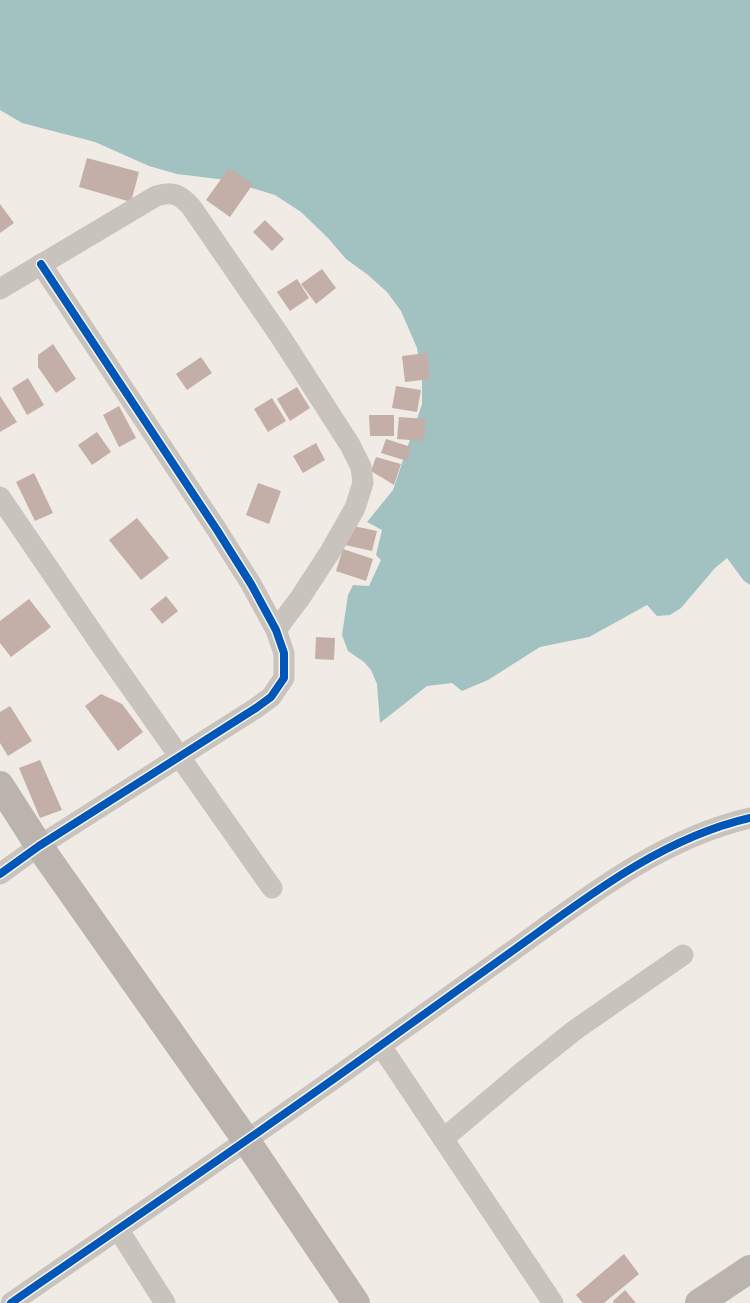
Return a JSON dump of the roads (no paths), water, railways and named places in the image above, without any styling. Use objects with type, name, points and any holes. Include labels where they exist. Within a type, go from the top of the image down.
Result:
[{"type":"street","points":[[0,289],[156,196],[166,193],[176,194],[184,198],[282,339],[350,445],[361,467],[363,483],[355,508],[330,552],[300,598],[276,630]]},
{"type":"street","points":[[0,874],[39,846],[256,708],[271,697],[284,678],[284,653],[276,630],[251,584],[41,264]]},
{"type":"street","points":[[0,497],[101,645],[272,888]]},
{"type":"street","points":[[0,785],[39,846],[246,1140],[356,1303]]},
{"type":"street","points":[[11,1303],[381,1046],[590,894],[638,865],[680,843],[712,829],[750,818]]},
{"type":"street","points":[[443,1139],[575,1030],[683,955]]},
{"type":"street","points":[[381,1046],[553,1303]]},
{"type":"street","points":[[118,1228],[166,1303]]},
{"type":"street","points":[[699,1303],[750,1269]]},
{"type":"water","points":[[0,0],[750,0],[750,585],[744,581],[727,558],[715,568],[681,608],[670,615],[657,616],[647,605],[589,637],[540,647],[488,680],[462,691],[452,683],[427,686],[380,723],[377,684],[371,670],[364,662],[348,651],[342,635],[348,595],[353,585],[369,586],[381,560],[376,555],[382,530],[367,522],[393,490],[422,404],[422,377],[417,348],[401,311],[387,292],[346,259],[328,238],[301,212],[275,195],[226,180],[177,174],[149,166],[95,142],[22,123],[0,110]]}]
